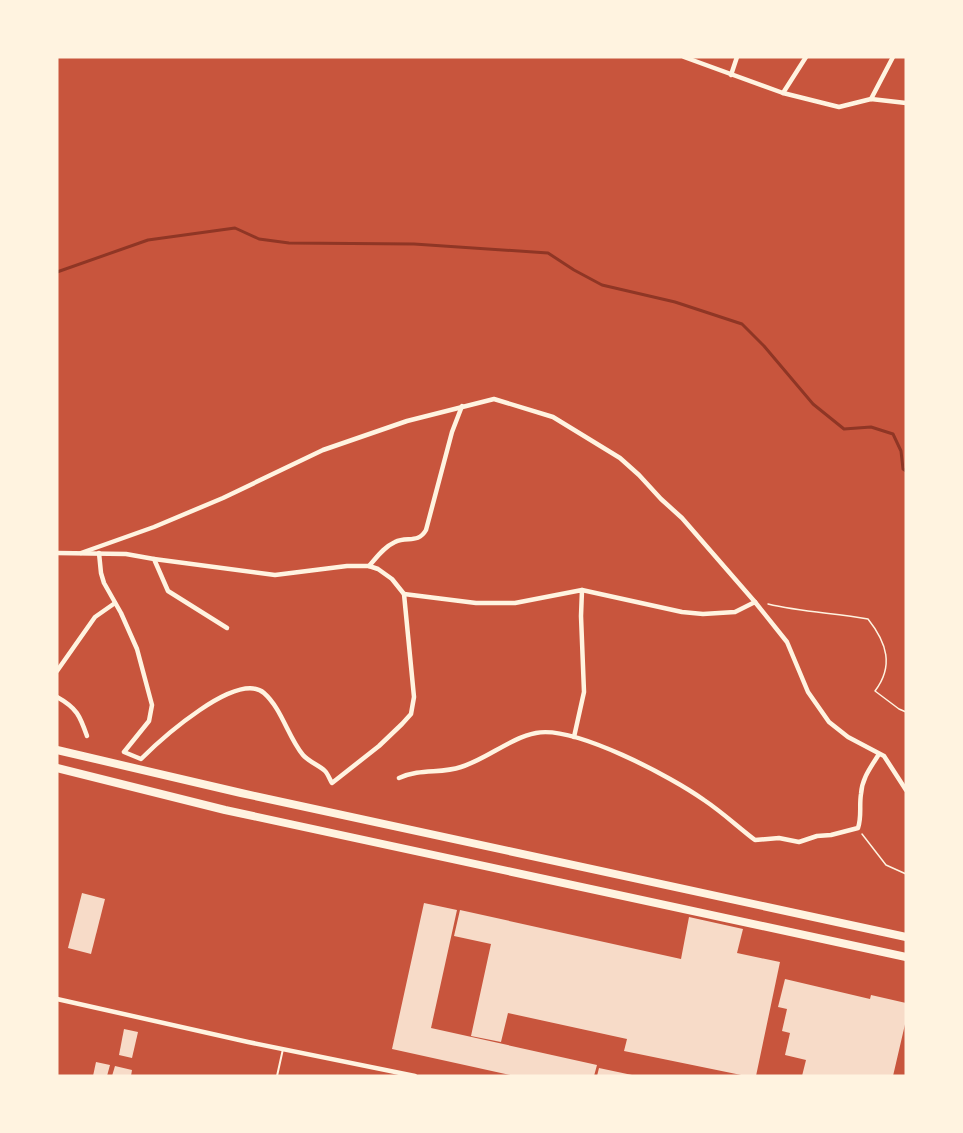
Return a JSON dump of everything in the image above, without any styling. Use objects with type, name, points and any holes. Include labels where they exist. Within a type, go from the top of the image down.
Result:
[{"type":"main road","points":[[57,750],[241,793],[906,937]]},
{"type":"main road","points":[[57,768],[225,810],[906,957]]},
{"type":"street","points":[[684,57],[783,93],[839,107],[871,99],[906,103]]},
{"type":"street","points":[[731,75],[737,57]]},
{"type":"street","points":[[783,93],[806,57]]},
{"type":"street","points":[[871,99],[893,57]]},
{"type":"street","points":[[81,553],[154,527],[223,498],[324,450],[407,421],[494,399],[522,406],[553,417],[620,458],[639,475],[682,518],[787,642],[808,692],[829,722],[848,737],[884,756],[906,790]]},
{"type":"street","points":[[369,566],[381,552],[396,541],[418,539],[426,530],[452,432],[462,406]]},
{"type":"street","points":[[57,553],[99,553],[126,554],[274,575],[347,566],[369,566],[378,569],[393,579],[404,594],[410,647],[410,675],[414,697],[411,714],[379,747],[332,783],[326,771],[304,756],[271,702],[257,689],[244,690],[209,702],[161,739],[141,759],[124,752],[149,721],[152,705],[137,649],[101,573],[99,553]]},
{"type":"street","points":[[154,559],[168,591],[227,628]]},
{"type":"street","points":[[404,594],[476,603],[515,603],[535,601],[582,590],[682,612],[704,614],[735,612],[755,602]]},
{"type":"street","points":[[574,737],[584,692],[582,590]]},
{"type":"street","points":[[57,671],[95,617],[116,603]]},
{"type":"street","points":[[57,697],[72,705],[81,718],[87,736]]},
{"type":"street","points":[[399,778],[412,772],[460,767],[535,733],[553,731],[604,747],[704,799],[754,840],[779,838],[799,842],[858,828],[861,820],[860,795],[864,778],[879,754]]},
{"type":"street","points":[[57,999],[415,1076]]},
{"type":"lane","points":[[277,1076],[283,1049]]},
{"type":"path","points":[[755,602],[868,620],[879,632],[887,660],[883,680],[875,691],[906,712]]},
{"type":"path","points":[[858,828],[886,865],[906,874]]},
{"type":"building","points":[[82,893],[105,899],[91,954],[68,948]]},
{"type":"building","points":[[424,903],[457,910],[431,1028],[597,1065],[594,1076],[515,1076],[392,1049]]},
{"type":"building","points":[[460,910],[681,959],[689,917],[743,929],[737,953],[780,962],[756,1076],[746,1076],[624,1051],[627,1039],[508,1013],[501,1042],[471,1036],[491,944],[454,936]]},
{"type":"building","points":[[785,979],[870,999],[871,995],[906,1003],[906,1020],[893,1076],[802,1076],[806,1060],[785,1055],[790,1033],[782,1031],[787,1009],[778,1007]]},
{"type":"building","points":[[124,1029],[138,1032],[132,1058],[119,1055]]},
{"type":"building","points":[[96,1062],[110,1065],[107,1076],[93,1076]]},
{"type":"building","points":[[115,1066],[132,1070],[131,1076],[112,1076]]},
{"type":"building","points":[[599,1068],[632,1075],[632,1076],[597,1076]]},
{"type":"waterway","points":[[57,272],[148,240],[235,228],[259,239],[289,243],[414,244],[548,253],[602,285],[675,302],[742,324],[764,346],[813,404],[844,429],[871,427],[893,434],[901,451],[903,469],[906,471]]}]
